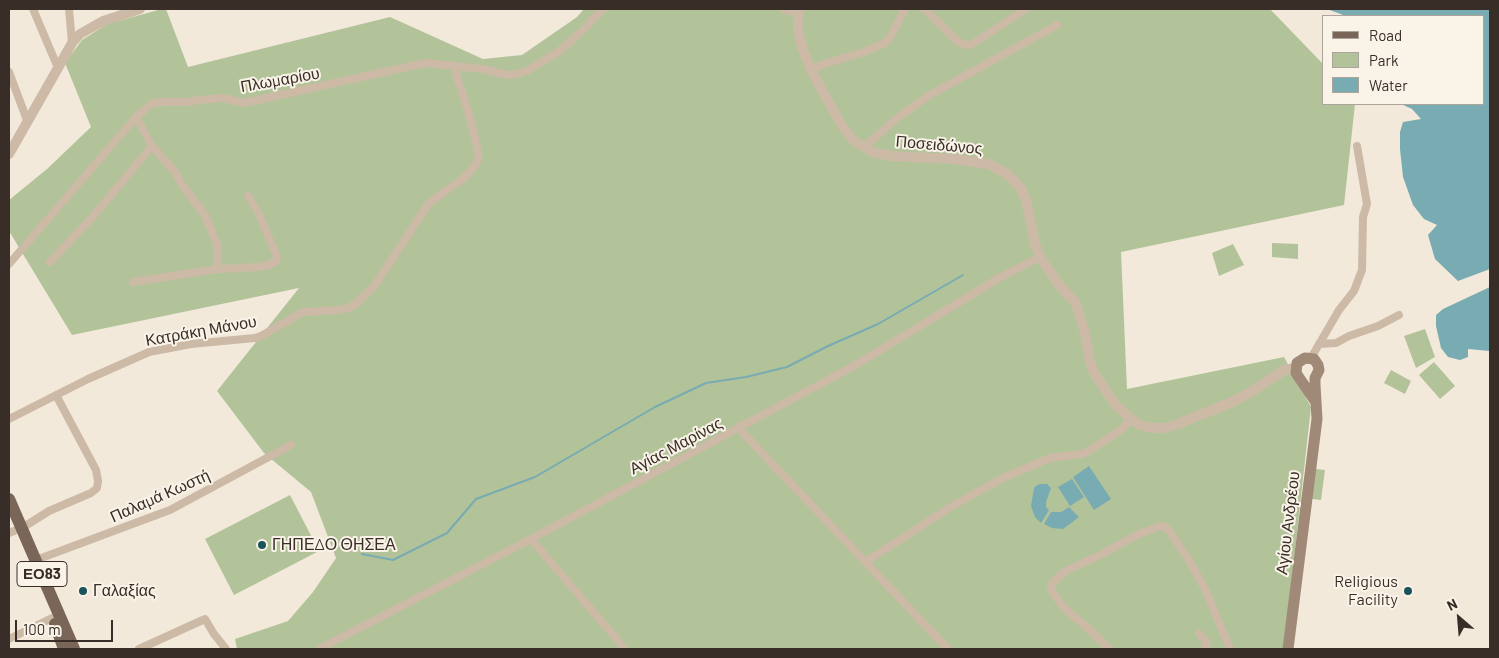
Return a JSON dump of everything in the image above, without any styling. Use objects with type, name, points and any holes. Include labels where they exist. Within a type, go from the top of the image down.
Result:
[{"type":"main road","points":[[1311,358],[1302,359],[1297,363],[1298,374],[1308,381],[1315,378]]},
{"type":"main road","name":"Αγίου Ανδρέου","points":[[1288,649],[1317,419],[1315,378],[1318,374],[1318,365],[1311,358]]},
{"type":"main road","name":"Αγίου Ανδρέου","points":[[1298,374],[1315,401]]},
{"type":"main road","name":"ΕΟ83","points":[[9,499],[15,531],[36,560],[74,649]]},
{"type":"main road","name":"ΕΟ83","points":[[9,519],[64,649]]},
{"type":"street","points":[[33,9],[58,68]]},
{"type":"street","points":[[69,9],[72,43]]},
{"type":"street","points":[[9,154],[72,43],[80,34],[103,21],[140,9]]},
{"type":"street","name":"Πλωμαρίου","points":[[9,264],[136,117],[151,104],[223,98],[244,103],[425,63],[482,69],[508,75],[528,70],[558,52],[603,9]]},
{"type":"street","points":[[784,9],[799,11]]},
{"type":"street","points":[[811,70],[885,43],[891,36],[904,9]]},
{"type":"street","points":[[925,9],[957,40],[962,44],[968,45],[1026,9]]},
{"type":"street","name":"Ποσειδώνος","points":[[799,11],[798,30],[811,70],[842,126],[854,141],[873,152],[891,156],[954,159],[981,163],[1001,169],[1015,181],[1024,194],[1040,257],[1059,285],[1075,302],[1086,333],[1094,374],[1115,404],[1131,419],[1140,425],[1164,428],[1232,402],[1284,370],[1298,374]]},
{"type":"street","points":[[864,147],[896,119],[928,96],[1057,25]]},
{"type":"street","name":"Κατράκη Μάνου","points":[[9,418],[122,363],[149,352],[191,344],[255,338],[303,312],[348,308],[365,297],[375,285],[428,203],[464,178],[475,166],[478,151],[454,67]]},
{"type":"street","points":[[9,72],[27,120]]},
{"type":"street","points":[[136,117],[152,146],[176,173],[180,182],[205,215],[218,247],[218,269]]},
{"type":"street","points":[[50,262],[90,220],[152,146]]},
{"type":"street","points":[[1311,358],[1342,305],[1354,291],[1362,270],[1363,217],[1367,204],[1357,146]]},
{"type":"street","points":[[133,282],[218,269],[258,267],[269,265],[276,261],[277,257],[260,214],[248,196]]},
{"type":"street","name":"Αγίας Μαρίνας","points":[[319,649],[532,539],[854,366],[999,278],[1040,257]]},
{"type":"street","points":[[1319,344],[1336,343],[1349,336],[1378,326],[1399,315]]},
{"type":"street","points":[[15,531],[49,511],[91,494],[98,488],[96,470],[56,395]]},
{"type":"street","points":[[865,562],[981,490],[1050,458],[1087,452],[1121,430],[1131,419]]},
{"type":"street","points":[[740,426],[743,433],[948,649]]},
{"type":"street","name":"Παλαμά Κωστή","points":[[36,560],[170,510],[206,493],[291,445]]},
{"type":"street","points":[[1108,649],[1090,630],[1064,608],[1051,590],[1052,584],[1068,570],[1138,534],[1160,526],[1165,527],[1170,532],[1190,562],[1206,591],[1230,649]]},
{"type":"street","points":[[532,539],[625,649]]},
{"type":"street","points":[[9,639],[52,618]]},
{"type":"street","points":[[139,649],[205,620],[226,649]]},
{"type":"street","points":[[1199,634],[1206,641],[1206,649]]},
{"type":"green space","points":[[166,9],[188,67],[390,17],[483,59],[522,55],[577,17],[584,9],[1270,9],[1322,63],[1322,105],[1355,105],[1344,205],[1121,252],[1127,389],[1284,357],[1311,407],[1284,649],[237,649],[235,639],[288,621],[313,592],[336,558],[311,492],[264,453],[217,391],[299,288],[72,335],[9,231],[9,200],[47,169],[91,127],[65,63],[82,40],[107,24]]},
{"type":"green space","points":[[1272,243],[1298,244],[1298,259],[1272,257]]},
{"type":"green space","points":[[1233,244],[1244,265],[1219,276],[1212,253]]},
{"type":"green space","points":[[1425,329],[1435,357],[1416,368],[1404,336]]},
{"type":"green space","points":[[1434,362],[1455,386],[1440,399],[1419,375]]},
{"type":"green space","points":[[1391,370],[1411,381],[1405,394],[1384,383]]},
{"type":"green space","points":[[1308,468],[1325,470],[1321,500],[1304,498]]},
{"type":"green space","name":"ΓΗΠΕΔΟ ΘΗΣΕΑ","points":[[290,495],[319,551],[234,595],[205,539]]},
{"type":"water","points":[[1327,9],[1490,9],[1490,269],[1458,281],[1435,259],[1428,235],[1437,225],[1424,219],[1413,205],[1403,177],[1400,149],[1400,132],[1403,122],[1421,119],[1412,109],[1403,105],[1484,105],[1484,15],[1343,15]]},
{"type":"water","points":[[1490,287],[1490,351],[1468,349],[1468,357],[1460,360],[1448,357],[1441,348],[1436,326],[1436,315],[1443,309]]},
{"type":"water","points":[[1089,466],[1111,499],[1094,510],[1073,477]]},
{"type":"water","points":[[1072,479],[1084,497],[1070,506],[1058,487]]},
{"type":"water","points":[[1041,484],[1047,484],[1051,488],[1046,502],[1046,507],[1049,510],[1041,523],[1035,517],[1031,506],[1034,488]]},
{"type":"water","points":[[1069,507],[1079,517],[1063,529],[1052,528],[1044,524],[1051,512],[1061,512]]},
{"type":"waterway","points":[[362,554],[393,560],[447,533],[476,499],[535,477],[655,407],[706,383],[746,377],[787,367],[878,324],[963,275]]},
{"type":"place","name":"ΓΗΠΕΔΟ ΘΗΣΕΑ","points":[[262,545]]},
{"type":"place","name":"Γαλαξίας","points":[[83,591]]},
{"type":"place","name":"Religious Facility","points":[[1408,591]]}]
